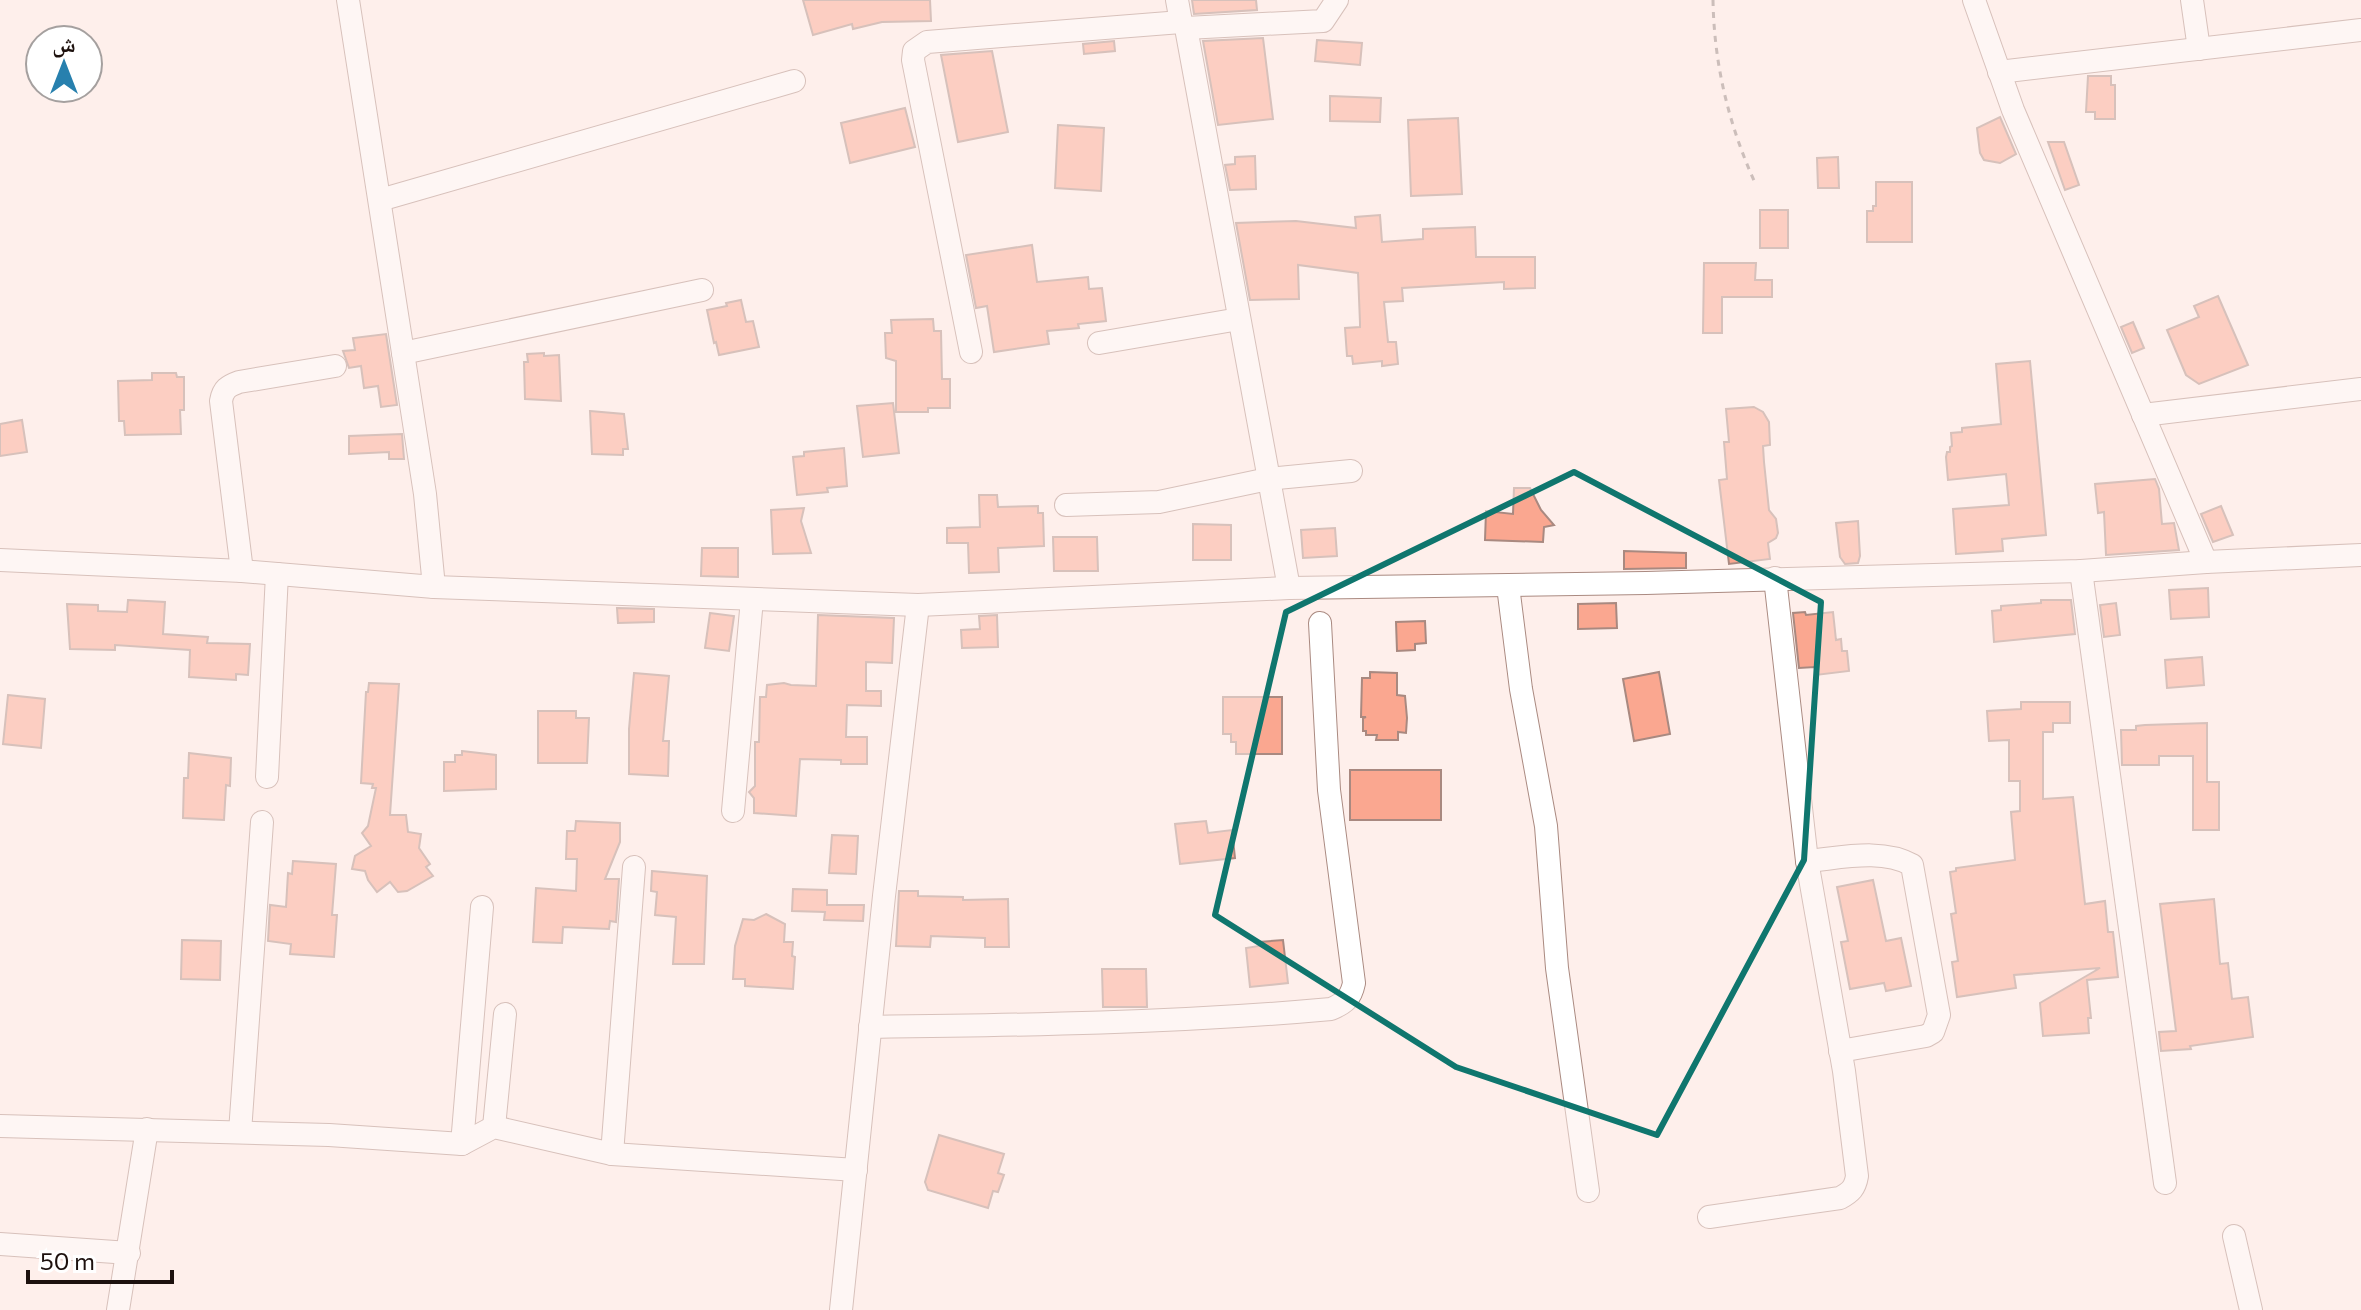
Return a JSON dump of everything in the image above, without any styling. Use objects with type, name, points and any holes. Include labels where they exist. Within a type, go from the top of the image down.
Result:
[{"type":"street","points":[[348,0],[425,494],[434,587]]},
{"type":"street","points":[[971,352],[913,60],[914,51],[927,42],[1182,17],[1323,21],[1337,0]]},
{"type":"street","points":[[1974,0],[1999,72],[2206,562]]},
{"type":"street","points":[[2192,0],[2199,49]]},
{"type":"street","points":[[1182,17],[1289,588]]},
{"type":"street","points":[[1999,72],[2361,30]]},
{"type":"street","points":[[380,200],[794,81]]},
{"type":"street","points":[[403,353],[702,290]]},
{"type":"street","points":[[1099,343],[1239,319]]},
{"type":"street","points":[[242,571],[221,401],[223,392],[239,382],[335,366]]},
{"type":"street","points":[[2143,415],[2361,389]]},
{"type":"street","points":[[1066,505],[1159,502],[1268,479],[1351,471]]},
{"type":"street","points":[[0,560],[242,571],[434,587],[918,605],[1289,588],[1508,586],[2081,571],[2361,555]]},
{"type":"street","points":[[2081,571],[2165,1183]]},
{"type":"street","points":[[267,777],[277,574]]},
{"type":"street","points":[[1709,1217],[1840,1198],[1856,1186],[1840,1051],[1807,861],[1775,578]]},
{"type":"street","points":[[1508,586],[1521,689],[1546,826],[1557,968],[1588,1191]]},
{"type":"street","points":[[733,811],[752,599]]},
{"type":"street","points":[[841,1310],[918,605]]},
{"type":"street","points":[[870,1027],[1217,1020],[1331,1009],[1344,1003],[1351,995],[1354,983],[1329,790],[1320,623]]},
{"type":"street","points":[[240,1132],[262,822]]},
{"type":"street","points":[[1807,861],[1885,856],[1912,865],[1939,1015],[1933,1032],[1926,1036],[1840,1051]]},
{"type":"street","points":[[612,1154],[634,867]]},
{"type":"street","points":[[462,1144],[482,907]]},
{"type":"street","points":[[494,1127],[505,1014]]},
{"type":"street","points":[[0,1126],[240,1132],[462,1144],[494,1127],[612,1154],[856,1170]]},
{"type":"street","points":[[118,1310],[147,1129]]},
{"type":"street","points":[[2234,1236],[2251,1310]]},
{"type":"street","points":[[0,1244],[129,1253]]},
{"type":"path","points":[[1713,0],[1714,44],[1721,83],[1743,157],[1756,185]]},
{"type":"highlighted area","points":[[1574,472],[1821,602],[1804,860],[1657,1135],[1456,1067],[1215,915],[1286,612]]},
{"type":"building","points":[[803,0],[930,0],[931,21],[882,22],[853,29],[852,24],[813,35]]},
{"type":"building","points":[[1192,0],[1256,0],[1257,10],[1194,14]]},
{"type":"building","points":[[1263,38],[1273,119],[1218,125],[1203,41]]},
{"type":"building","points":[[1317,40],[1362,43],[1360,65],[1315,61]]},
{"type":"building","points":[[1114,41],[1115,51],[1084,54],[1083,44]]},
{"type":"building","points":[[992,51],[1008,132],[958,142],[941,55]]},
{"type":"building","points":[[2088,76],[2111,76],[2111,85],[2115,85],[2115,119],[2095,119],[2095,112],[2086,112]]},
{"type":"building","points":[[1330,96],[1381,98],[1380,122],[1330,121]]},
{"type":"building","points":[[905,108],[915,147],[850,163],[841,123]]},
{"type":"building","points":[[2000,117],[2016,154],[2000,163],[1984,160],[1980,153],[1977,128]]},
{"type":"building","points":[[1458,118],[1462,194],[1411,196],[1408,120]]},
{"type":"building","points":[[1058,125],[1104,128],[1101,191],[1055,188]]},
{"type":"building","points":[[2048,142],[2064,142],[2079,185],[2065,190]]},
{"type":"building","points":[[1255,156],[1256,189],[1230,190],[1225,165],[1235,164],[1235,157]]},
{"type":"building","points":[[1838,157],[1839,188],[1818,188],[1817,158]]},
{"type":"building","points":[[1876,182],[1912,182],[1912,242],[1867,242],[1867,211],[1873,211],[1873,206],[1876,206]]},
{"type":"building","points":[[1760,210],[1788,210],[1788,248],[1760,248]]},
{"type":"building","points":[[1380,215],[1382,242],[1423,239],[1423,229],[1475,227],[1476,257],[1535,257],[1535,288],[1504,289],[1504,282],[1402,288],[1403,301],[1384,302],[1388,342],[1396,342],[1398,364],[1382,366],[1382,361],[1353,364],[1352,356],[1347,356],[1345,328],[1360,327],[1358,273],[1298,265],[1299,299],[1250,300],[1236,223],[1296,221],[1356,228],[1355,217]]},
{"type":"building","points":[[1032,245],[1037,282],[1088,277],[1089,289],[1102,288],[1106,321],[1047,331],[1049,344],[994,352],[987,306],[976,308],[966,255]]},
{"type":"building","points":[[1704,263],[1756,263],[1755,280],[1772,280],[1772,297],[1722,297],[1722,333],[1703,333]]},
{"type":"building","points":[[2218,296],[2248,365],[2199,384],[2186,375],[2167,330],[2199,317],[2194,306]]},
{"type":"building","points":[[741,300],[746,322],[753,321],[759,347],[719,355],[707,310]]},
{"type":"building","points":[[933,319],[934,331],[941,331],[942,379],[950,379],[950,408],[896,412],[896,361],[886,358],[885,333],[892,333],[891,320]]},
{"type":"building","points":[[2133,322],[2144,348],[2132,353],[2121,327]]},
{"type":"building","points":[[386,334],[397,405],[381,407],[378,386],[364,388],[361,366],[349,368],[343,351],[355,350],[353,338]]},
{"type":"building","points":[[544,353],[544,356],[559,355],[561,401],[525,399],[524,362],[528,362],[527,354]]},
{"type":"building","points":[[2030,361],[2046,535],[2002,539],[2003,551],[1956,554],[1953,509],[2009,505],[2006,474],[1948,480],[1946,457],[1952,446],[1951,433],[1962,432],[1962,428],[2001,424],[1996,364]]},
{"type":"building","points":[[152,373],[176,373],[177,377],[184,377],[181,434],[125,435],[124,421],[119,421],[118,381],[152,380]]},
{"type":"building","points":[[893,403],[899,453],[863,457],[857,406]]},
{"type":"building","points":[[1754,407],[1763,412],[1769,422],[1770,445],[1763,446],[1764,462],[1769,510],[1776,519],[1778,533],[1768,543],[1770,559],[1729,564],[1719,480],[1727,479],[1724,442],[1729,442],[1726,409]]},
{"type":"building","points":[[590,411],[624,414],[628,449],[623,449],[623,455],[592,454]]},
{"type":"building","points":[[22,420],[27,452],[0,456],[0,424]]},
{"type":"building","points":[[402,434],[404,459],[389,459],[389,452],[349,454],[349,436]]},
{"type":"building","points":[[844,448],[847,486],[827,488],[828,492],[797,495],[793,457],[804,456],[804,452]]},
{"type":"building","points":[[2155,479],[2159,489],[2162,524],[2174,523],[2179,550],[2106,555],[2104,512],[2098,513],[2095,484]]},
{"type":"building","points":[[1514,488],[1530,488],[1541,510],[1554,525],[1544,527],[1543,542],[1485,540],[1486,511],[1513,514]]},
{"type":"building","points":[[979,495],[997,495],[998,507],[1038,506],[1038,513],[1043,513],[1044,546],[998,548],[999,572],[969,573],[968,543],[947,543],[947,528],[980,527]]},
{"type":"building","points":[[2221,506],[2233,535],[2213,542],[2201,514]]},
{"type":"building","points":[[804,508],[801,521],[811,553],[773,554],[771,510]]},
{"type":"building","points":[[1858,521],[1858,563],[1845,564],[1840,557],[1836,523]]},
{"type":"building","points":[[1193,524],[1231,525],[1231,560],[1193,560]]},
{"type":"building","points":[[1335,528],[1337,556],[1303,558],[1301,530]]},
{"type":"building","points":[[1053,537],[1097,537],[1098,571],[1054,571]]},
{"type":"building","points":[[702,548],[738,548],[738,577],[701,576]]},
{"type":"building","points":[[1624,551],[1686,553],[1686,568],[1624,569]]},
{"type":"building","points":[[2208,588],[2209,617],[2171,619],[2169,590]]},
{"type":"building","points":[[128,600],[165,602],[163,634],[208,637],[207,643],[250,644],[248,675],[236,674],[236,680],[189,677],[190,650],[115,645],[115,650],[70,649],[67,604],[98,605],[98,611],[127,612]]},
{"type":"building","points":[[2041,600],[2071,600],[2075,634],[1994,642],[1992,611],[2001,610],[2001,606],[2041,603]]},
{"type":"building","points":[[1616,603],[1617,628],[1578,629],[1578,604]]},
{"type":"building","points":[[2116,603],[2120,635],[2104,637],[2100,605]]},
{"type":"building","points":[[617,608],[654,609],[654,622],[618,623]]},
{"type":"building","points":[[1805,612],[1806,615],[1833,612],[1836,640],[1841,639],[1842,651],[1847,651],[1849,671],[1816,675],[1815,667],[1799,668],[1793,613]]},
{"type":"building","points":[[710,613],[734,616],[729,651],[705,648]]},
{"type":"building","points":[[818,615],[894,618],[892,663],[866,662],[866,691],[881,691],[881,706],[847,705],[846,737],[867,737],[867,764],[800,759],[796,816],[754,813],[754,798],[749,792],[755,786],[755,742],[759,742],[760,697],[766,697],[767,685],[816,686]]},
{"type":"building","points":[[997,615],[998,647],[962,648],[961,630],[980,629],[979,616]]},
{"type":"building","points":[[1425,621],[1426,643],[1415,644],[1415,650],[1397,651],[1396,622]]},
{"type":"building","points":[[2202,657],[2204,685],[2167,688],[2165,660]]},
{"type":"building","points":[[1370,672],[1397,673],[1397,695],[1405,696],[1407,718],[1406,733],[1398,732],[1398,740],[1376,740],[1377,735],[1366,735],[1363,731],[1363,718],[1366,717],[1361,717],[1362,678],[1370,678]]},
{"type":"building","points":[[1659,672],[1670,734],[1634,741],[1623,679]]},
{"type":"building","points":[[634,673],[669,676],[663,741],[669,741],[668,776],[629,774]]},
{"type":"building","points":[[369,683],[399,684],[390,815],[406,815],[408,832],[421,834],[419,848],[430,864],[426,867],[433,876],[407,891],[398,892],[390,882],[377,892],[365,871],[352,869],[355,856],[371,846],[362,833],[368,826],[376,788],[372,788],[373,784],[361,783]]},
{"type":"building","points":[[8,695],[45,699],[41,748],[3,744]]},
{"type":"building","points":[[1223,697],[1282,697],[1282,754],[1236,754],[1236,742],[1231,742],[1231,734],[1223,734]]},
{"type":"building","points":[[2021,702],[2070,702],[2070,723],[2053,723],[2053,732],[2043,732],[2043,799],[2073,797],[2085,904],[2105,901],[2108,932],[2113,932],[2118,977],[2087,980],[2091,1018],[2088,1018],[2089,1033],[2043,1036],[2040,1003],[2100,968],[2014,975],[2016,988],[1957,997],[1952,962],[1958,961],[1951,914],[1956,913],[1950,872],[1956,871],[1956,868],[2015,860],[2011,812],[2020,811],[2020,781],[2009,781],[2009,740],[1989,741],[1987,711],[2021,709]]},
{"type":"building","points":[[538,711],[576,711],[576,718],[589,718],[587,763],[538,763]]},
{"type":"building","points":[[2207,723],[2207,782],[2219,782],[2219,830],[2193,830],[2193,756],[2159,756],[2159,765],[2122,765],[2121,730],[2136,730],[2136,726],[2145,725]]},
{"type":"building","points":[[462,751],[496,755],[496,789],[444,791],[444,762],[455,762],[455,755],[462,755]]},
{"type":"building","points":[[189,753],[231,758],[224,820],[183,818],[184,778],[188,778]]},
{"type":"building","points":[[1350,770],[1441,770],[1441,820],[1350,820]]},
{"type":"building","points":[[576,821],[620,823],[620,842],[605,879],[619,879],[616,922],[610,921],[609,929],[563,927],[562,943],[533,942],[536,888],[576,891],[577,859],[566,859],[567,831],[575,831]]},
{"type":"building","points":[[1206,821],[1208,833],[1232,830],[1235,858],[1180,864],[1175,824]]},
{"type":"building","points":[[832,835],[858,836],[856,874],[829,873]]},
{"type":"building","points":[[293,861],[336,864],[332,915],[337,915],[334,957],[290,954],[291,944],[268,941],[270,905],[286,907],[288,873],[292,874]]},
{"type":"building","points":[[652,871],[707,876],[704,964],[673,964],[676,917],[655,915],[657,892],[651,891]]},
{"type":"building","points":[[1873,880],[1886,941],[1901,938],[1911,986],[1886,991],[1884,983],[1850,989],[1841,942],[1848,941],[1837,887]]},
{"type":"building","points":[[793,889],[827,890],[827,905],[864,905],[863,921],[824,920],[825,912],[792,911]]},
{"type":"building","points":[[899,891],[918,891],[918,896],[963,897],[963,900],[1008,899],[1009,947],[985,947],[985,938],[931,936],[930,947],[896,946]]},
{"type":"building","points":[[2214,899],[2220,964],[2228,963],[2232,999],[2248,997],[2253,1037],[2190,1046],[2191,1049],[2161,1051],[2159,1032],[2176,1031],[2160,904]]},
{"type":"building","points":[[766,914],[785,924],[784,942],[793,942],[793,989],[745,986],[745,979],[733,979],[735,946],[743,919],[754,920]]},
{"type":"building","points":[[182,940],[221,941],[220,980],[181,979]]},
{"type":"building","points":[[1283,940],[1288,983],[1250,987],[1246,948],[1259,946],[1259,942]]},
{"type":"building","points":[[1102,969],[1146,969],[1147,1007],[1103,1007]]},
{"type":"building","points":[[939,1135],[1004,1154],[998,1173],[1004,1175],[998,1192],[993,1191],[988,1208],[928,1190],[925,1182]]}]
